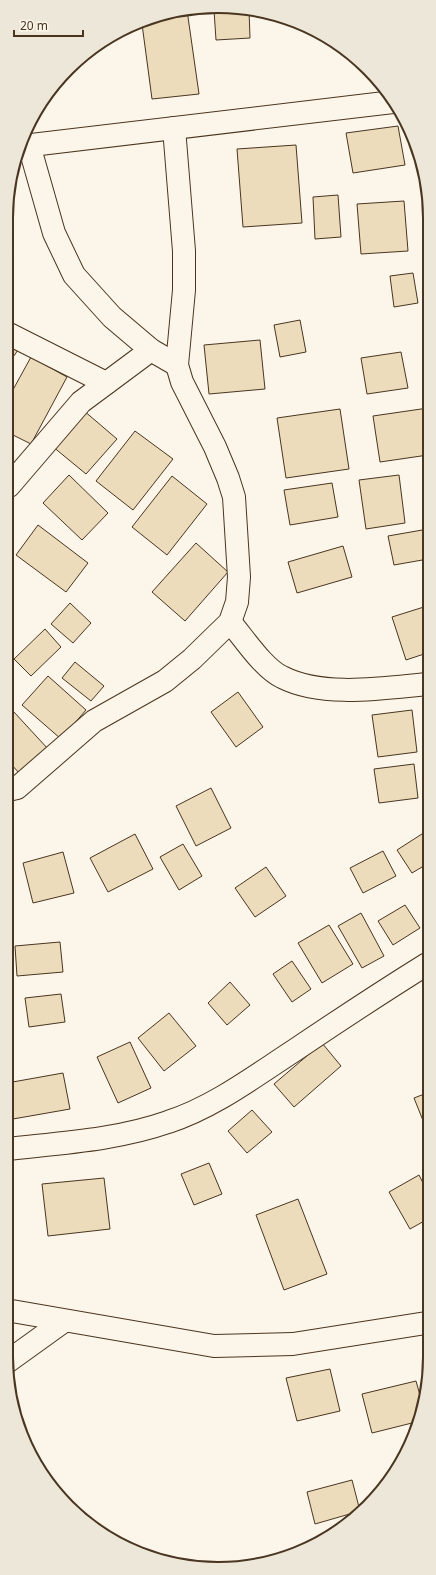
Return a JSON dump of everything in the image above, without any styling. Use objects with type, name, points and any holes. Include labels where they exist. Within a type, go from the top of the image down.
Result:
[{"type":"street","points":[[27,146],[387,103]]},
{"type":"street","points":[[13,789],[17,788],[94,721],[165,681],[211,642],[230,622],[236,602],[239,577],[234,497],[215,446],[182,382],[177,365],[184,290],[184,251],[174,128]]},
{"type":"street","points":[[26,147],[54,233],[74,275],[112,316],[151,350],[177,365]]},
{"type":"street","points":[[13,336],[106,383]]},
{"type":"street","points":[[13,481],[81,402],[151,350]]},
{"type":"street","points":[[230,622],[264,662],[281,677],[305,685],[346,690],[423,684]]},
{"type":"street","points":[[13,1148],[117,1135],[168,1122],[190,1113],[222,1097],[423,967]]},
{"type":"street","points":[[13,1311],[207,1345],[237,1347],[293,1344],[423,1323]]},
{"type":"street","points":[[13,1358],[64,1321]]},
{"type":"building","points":[[214,13],[231,13],[249,16],[250,38],[216,40]]},
{"type":"building","points":[[188,15],[199,94],[152,99],[143,28],[165,20]]},
{"type":"building","points":[[398,126],[405,165],[353,173],[346,133]]},
{"type":"building","points":[[296,145],[302,223],[243,227],[237,149]]},
{"type":"building","points":[[338,195],[341,237],[315,239],[313,197]]},
{"type":"building","points":[[404,201],[408,251],[361,254],[357,204]]},
{"type":"building","points":[[413,273],[418,303],[394,307],[390,276]]},
{"type":"building","points":[[300,320],[306,352],[280,357],[274,325]]},
{"type":"building","points":[[260,340],[265,389],[209,394],[204,345]]},
{"type":"building","points":[[13,347],[18,350],[13,357]]},
{"type":"building","points":[[401,352],[408,388],[367,394],[361,358]]},
{"type":"building","points":[[31,357],[67,377],[31,444],[13,435],[13,390]]},
{"type":"building","points":[[340,409],[349,469],[286,478],[277,418]]},
{"type":"building","points":[[423,409],[423,456],[380,462],[373,416]]},
{"type":"building","points":[[83,410],[117,439],[86,474],[52,446]]},
{"type":"building","points":[[135,431],[173,459],[133,510],[96,481]]},
{"type":"building","points":[[69,475],[108,513],[82,540],[43,503]]},
{"type":"building","points":[[399,475],[405,523],[366,529],[359,480]]},
{"type":"building","points":[[172,476],[207,504],[167,555],[132,527]]},
{"type":"building","points":[[332,483],[338,517],[290,525],[284,490]]},
{"type":"building","points":[[38,525],[88,563],[66,592],[16,555]]},
{"type":"building","points":[[423,530],[423,560],[394,565],[388,536]]},
{"type":"building","points":[[196,543],[228,572],[185,621],[152,592]]},
{"type":"building","points":[[343,546],[352,577],[297,593],[288,562]]},
{"type":"building","points":[[70,603],[91,623],[73,643],[51,624]]},
{"type":"building","points":[[423,607],[423,654],[406,660],[392,617]]},
{"type":"building","points":[[45,629],[61,647],[31,676],[14,659]]},
{"type":"building","points":[[75,662],[104,686],[91,701],[62,678]]},
{"type":"building","points":[[48,676],[86,710],[61,739],[22,705]]},
{"type":"building","points":[[238,692],[263,727],[236,747],[211,712]]},
{"type":"building","points":[[412,710],[417,752],[378,757],[372,715]]},
{"type":"building","points":[[13,711],[49,750],[21,775],[13,766]]},
{"type":"building","points":[[414,764],[418,798],[379,803],[374,769]]},
{"type":"building","points":[[211,788],[231,828],[196,846],[176,806]]},
{"type":"building","points":[[423,833],[423,866],[412,873],[397,850]]},
{"type":"building","points":[[135,834],[153,869],[108,892],[90,858]]},
{"type":"building","points":[[183,844],[202,876],[179,890],[160,857]]},
{"type":"building","points":[[383,851],[396,876],[363,893],[350,868]]},
{"type":"building","points":[[63,852],[74,893],[33,903],[23,863]]},
{"type":"building","points":[[266,867],[286,896],[255,917],[235,888]]},
{"type":"building","points":[[405,905],[420,928],[393,945],[378,921]]},
{"type":"building","points":[[361,913],[384,956],[362,968],[338,926]]},
{"type":"building","points":[[329,925],[353,964],[322,983],[298,943]]},
{"type":"building","points":[[60,942],[63,972],[17,976],[15,946]]},
{"type":"building","points":[[292,961],[311,989],[292,1002],[273,974]]},
{"type":"building","points":[[230,982],[250,1005],[227,1025],[208,1003]]},
{"type":"building","points":[[61,994],[65,1022],[29,1027],[25,998]]},
{"type":"building","points":[[169,1013],[196,1046],[164,1071],[138,1038]]},
{"type":"building","points":[[130,1042],[151,1088],[118,1103],[97,1057]]},
{"type":"building","points":[[322,1043],[341,1066],[294,1107],[274,1084]]},
{"type":"building","points":[[63,1073],[70,1109],[13,1119],[13,1082]]},
{"type":"building","points":[[423,1095],[423,1120],[414,1098]]},
{"type":"building","points":[[252,1110],[272,1132],[247,1153],[228,1131]]},
{"type":"building","points":[[209,1163],[222,1194],[194,1205],[181,1174]]},
{"type":"building","points":[[419,1175],[423,1183],[423,1222],[410,1229],[389,1192]]},
{"type":"building","points":[[104,1178],[110,1229],[48,1236],[42,1184]]},
{"type":"building","points":[[298,1199],[327,1274],[284,1290],[256,1215]]},
{"type":"building","points":[[330,1369],[340,1411],[297,1421],[286,1378]]},
{"type":"building","points":[[416,1381],[420,1394],[412,1423],[372,1433],[362,1394]]},
{"type":"building","points":[[352,1480],[359,1506],[350,1514],[315,1524],[307,1492]]}]
